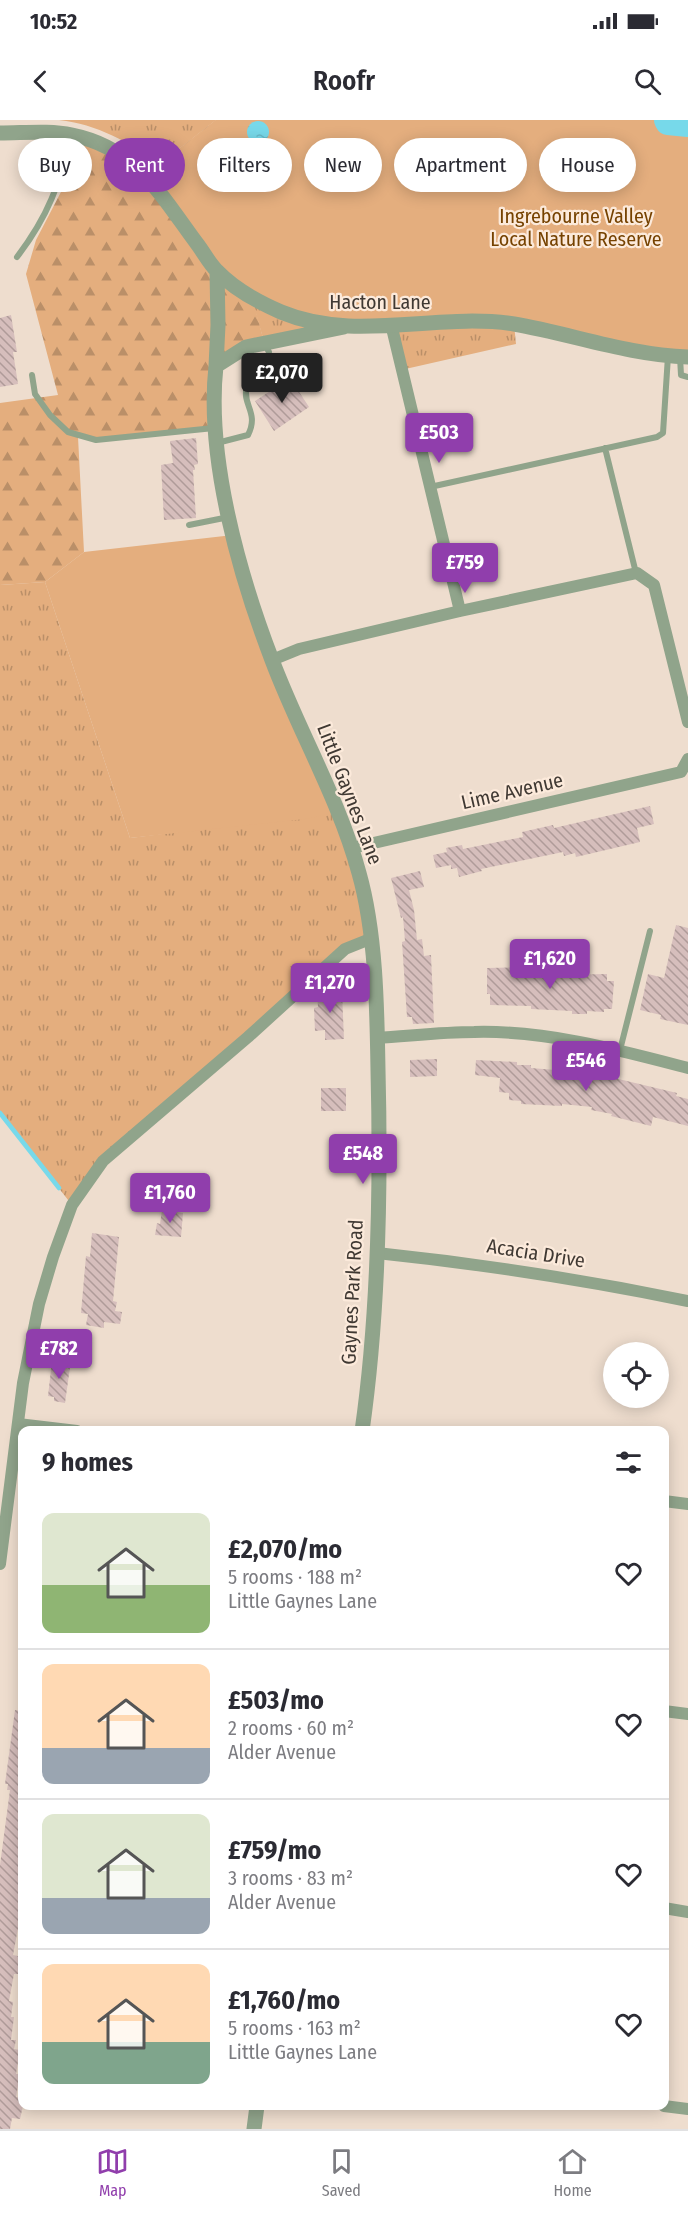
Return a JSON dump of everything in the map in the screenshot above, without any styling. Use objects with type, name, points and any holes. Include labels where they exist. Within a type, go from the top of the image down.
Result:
[{"type":"street","name":"Hacton Lane","points":[[0,133],[71,134],[118,153],[148,177],[216,271],[252,299],[309,322],[344,327],[463,321],[514,324],[608,346],[678,356]]},
{"type":"street","name":"Little Gaynes Lane","points":[[216,271],[218,325],[212,396],[216,436],[236,550],[272,660],[352,848],[360,877],[370,939]]},
{"type":"street","points":[[391,324],[460,611]]},
{"type":"street","points":[[216,366],[246,347],[344,327]]},
{"type":"street","points":[[272,660],[298,649],[637,573],[654,585],[688,722]]},
{"type":"street","name":"Lime Avenue","points":[[352,848],[681,772],[688,759]]},
{"type":"street","points":[[0,1564],[4,1493],[39,1304],[72,1205],[93,1172],[103,1161],[248,1037],[345,949],[370,939]]},
{"type":"street","name":"Gaynes Park Road","points":[[363,1426],[372,1336],[380,1155],[377,1038],[370,939]]},
{"type":"street","points":[[377,1038],[476,1032],[542,1036],[619,1051],[688,1068]]},
{"type":"street","name":"Acacia Drive","points":[[377,1253],[599,1282],[688,1301]]},
{"type":"street","points":[[18,1424],[35,1426]]},
{"type":"street","points":[[669,1502],[688,1504]]},
{"type":"street","points":[[669,1712],[688,1714]]},
{"type":"street","points":[[669,1909],[688,1912]]},
{"type":"street","points":[[669,2107],[688,2109]]},
{"type":"street","points":[[254,2129],[256,2110]]},
{"type":"lane","points":[[16,257],[32,237],[53,199],[63,174],[71,134]]},
{"type":"lane","points":[[32,375],[36,394],[50,415],[68,432],[77,436],[96,440],[248,435],[252,427],[245,393],[248,382],[267,364],[269,352],[264,342]]},
{"type":"lane","points":[[678,356],[681,375],[688,377]]},
{"type":"lane","points":[[429,487],[657,437],[663,433],[678,356]]},
{"type":"lane","points":[[605,448],[637,573]]},
{"type":"lane","points":[[189,525],[229,517]]},
{"type":"lane","points":[[619,1051],[650,931]]},
{"type":"green space","points":[[59,120],[216,120],[185,144],[185,138],[117,138],[73,122]]},
{"type":"green space","points":[[216,120],[667,120],[636,161],[636,138],[539,138],[539,192],[613,192],[514,324],[253,300],[264,342],[216,366],[215,428],[96,440],[78,437],[84,552],[45,582],[0,585],[0,403],[58,395],[26,274],[36,240],[61,192],[92,192],[92,146],[104,152],[104,192],[185,192],[185,144]]},
{"type":"green space","name":"Ingrebourne Valley Local Nature Reserve","points":[[216,120],[688,120],[688,357],[514,324],[309,322],[217,271],[159,192],[185,192],[185,144]]},
{"type":"green space","points":[[252,299],[344,327],[264,342]]},
{"type":"green space","points":[[391,324],[514,324],[516,344],[401,370]]},
{"type":"green space","points":[[233,535],[236,550],[338,812],[305,819],[130,838],[45,582],[84,552]]},
{"type":"green space","points":[[45,582],[130,838],[338,812],[370,939],[345,949],[103,1161],[72,1205],[0,1113],[0,585]]},
{"type":"water","points":[[254,122],[262,122],[268,128],[267,138],[249,138],[248,136],[248,128]]},
{"type":"building","points":[[11,315],[17,352],[13,352],[18,384],[0,387],[0,318]]},
{"type":"building","points":[[290,378],[309,407],[274,431],[255,401]]},
{"type":"building","points":[[196,438],[198,464],[194,465],[195,470],[193,470],[196,518],[164,520],[161,465],[173,463],[170,441]]},
{"type":"building","points":[[650,806],[654,824],[637,828],[640,842],[576,857],[575,853],[564,856],[563,852],[481,869],[482,871],[459,877],[457,868],[451,869],[451,865],[436,868],[433,855],[447,852],[446,848],[462,845],[463,849],[523,837],[522,832],[553,825],[554,828]]},
{"type":"building","points":[[420,871],[424,887],[409,890],[417,940],[422,939],[424,956],[431,955],[434,1023],[413,1024],[412,1017],[407,1017],[402,942],[405,941],[403,917],[401,918],[391,878]]},
{"type":"building","points":[[676,925],[688,928],[688,1025],[660,1019],[661,1015],[640,1010],[648,974],[664,978]]},
{"type":"building","points":[[526,967],[526,970],[557,971],[557,975],[607,974],[607,981],[614,981],[612,1009],[604,1009],[604,1012],[587,1011],[587,1014],[572,1014],[572,1011],[531,1009],[531,1006],[490,1005],[490,994],[487,994],[487,968]]},
{"type":"building","points":[[335,988],[336,993],[342,993],[344,1039],[325,1040],[325,1030],[315,1031],[314,1008],[318,1007],[317,989]]},
{"type":"building","points":[[437,1059],[437,1076],[410,1077],[410,1060]]},
{"type":"building","points":[[476,1060],[517,1062],[517,1065],[531,1065],[531,1068],[580,1072],[580,1074],[594,1077],[606,1078],[606,1076],[677,1093],[676,1096],[688,1099],[688,1126],[653,1117],[651,1126],[591,1110],[592,1107],[521,1104],[521,1101],[509,1100],[509,1093],[499,1092],[500,1078],[475,1075]]},
{"type":"building","points":[[321,1088],[346,1088],[346,1111],[321,1111]]},
{"type":"building","points":[[162,1210],[183,1213],[181,1237],[155,1235],[157,1223],[160,1224]]},
{"type":"building","points":[[92,1233],[119,1237],[113,1301],[117,1302],[115,1311],[122,1312],[120,1324],[104,1322],[104,1328],[86,1325],[88,1314],[81,1313],[86,1256],[90,1257]]},
{"type":"building","points":[[59,1358],[71,1360],[65,1403],[54,1401],[54,1397],[48,1396],[52,1361],[59,1362]]},
{"type":"building","points":[[15,1710],[18,1710],[18,1928],[13,1955],[18,1956],[18,1974],[14,1974],[9,2001],[13,2002],[11,2017],[14,2017],[11,2040],[16,2040],[14,2049],[18,2050],[16,2097],[18,2097],[18,2110],[22,2110],[20,2119],[12,2118],[10,2129],[0,2129],[0,1865],[10,1790],[7,1790],[8,1784],[5,1784]]},
{"type":"waterway","points":[[667,120],[688,124]]},
{"type":"waterway","points":[[0,1113],[59,1188]]}]
